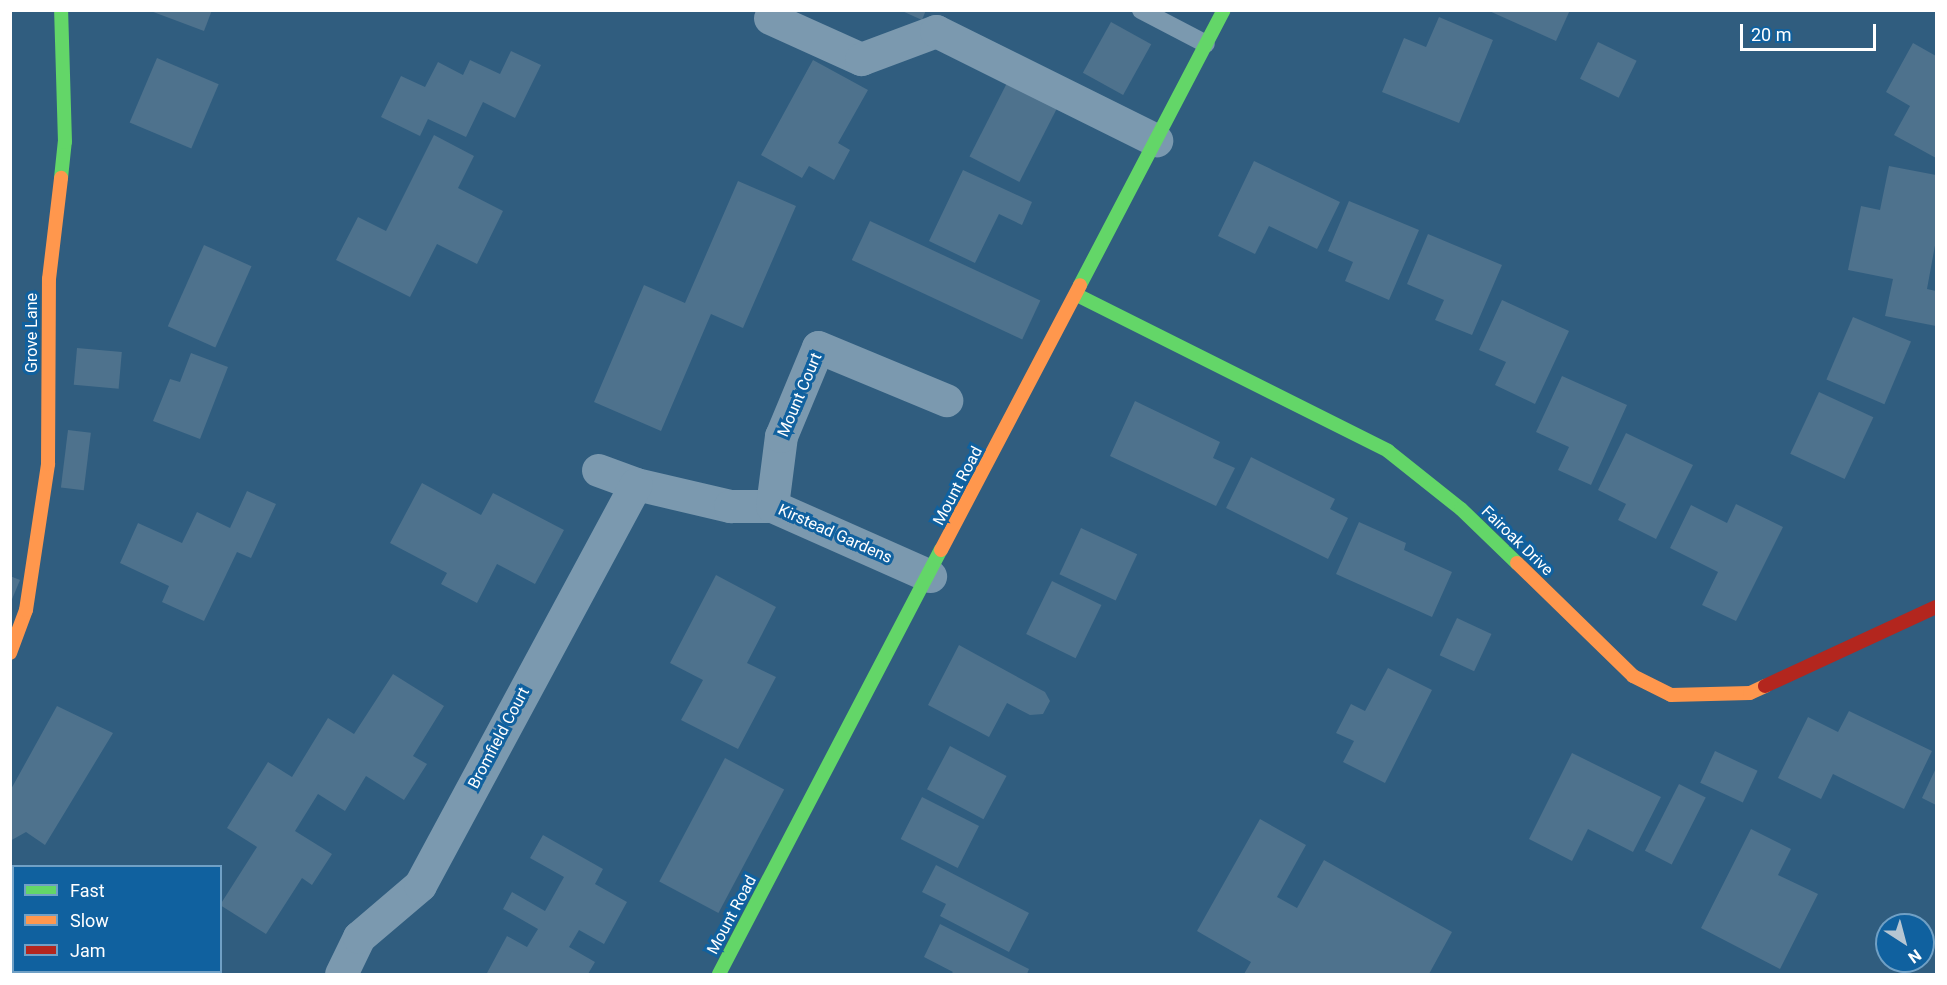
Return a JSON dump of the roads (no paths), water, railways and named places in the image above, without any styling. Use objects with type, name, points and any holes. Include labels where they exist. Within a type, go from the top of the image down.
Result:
[{"type":"street","name":"Grove Lane","points":[[10,653],[26,610],[48,464],[49,279],[65,142],[61,10]]},
{"type":"street","name":"Mount Road","points":[[719,975],[930,576],[1224,10]]},
{"type":"street","points":[[770,18],[861,59],[936,31],[1156,140]]},
{"type":"street","name":"Fairoak Drive","points":[[1077,295],[1388,451],[1461,509],[1633,676],[1671,695],[1750,693],[1936,607]]},
{"type":"street","name":"Mount Court","points":[[772,506],[781,436],[818,347],[946,400]]},
{"type":"street","name":"Kirstead Gardens","points":[[598,470],[636,484],[730,506],[772,506],[930,576]]},
{"type":"street","name":"Bromfield Court","points":[[341,975],[359,937],[420,885],[636,484]]},
{"type":"lane","points":[[1141,10],[1206,44]]}]
